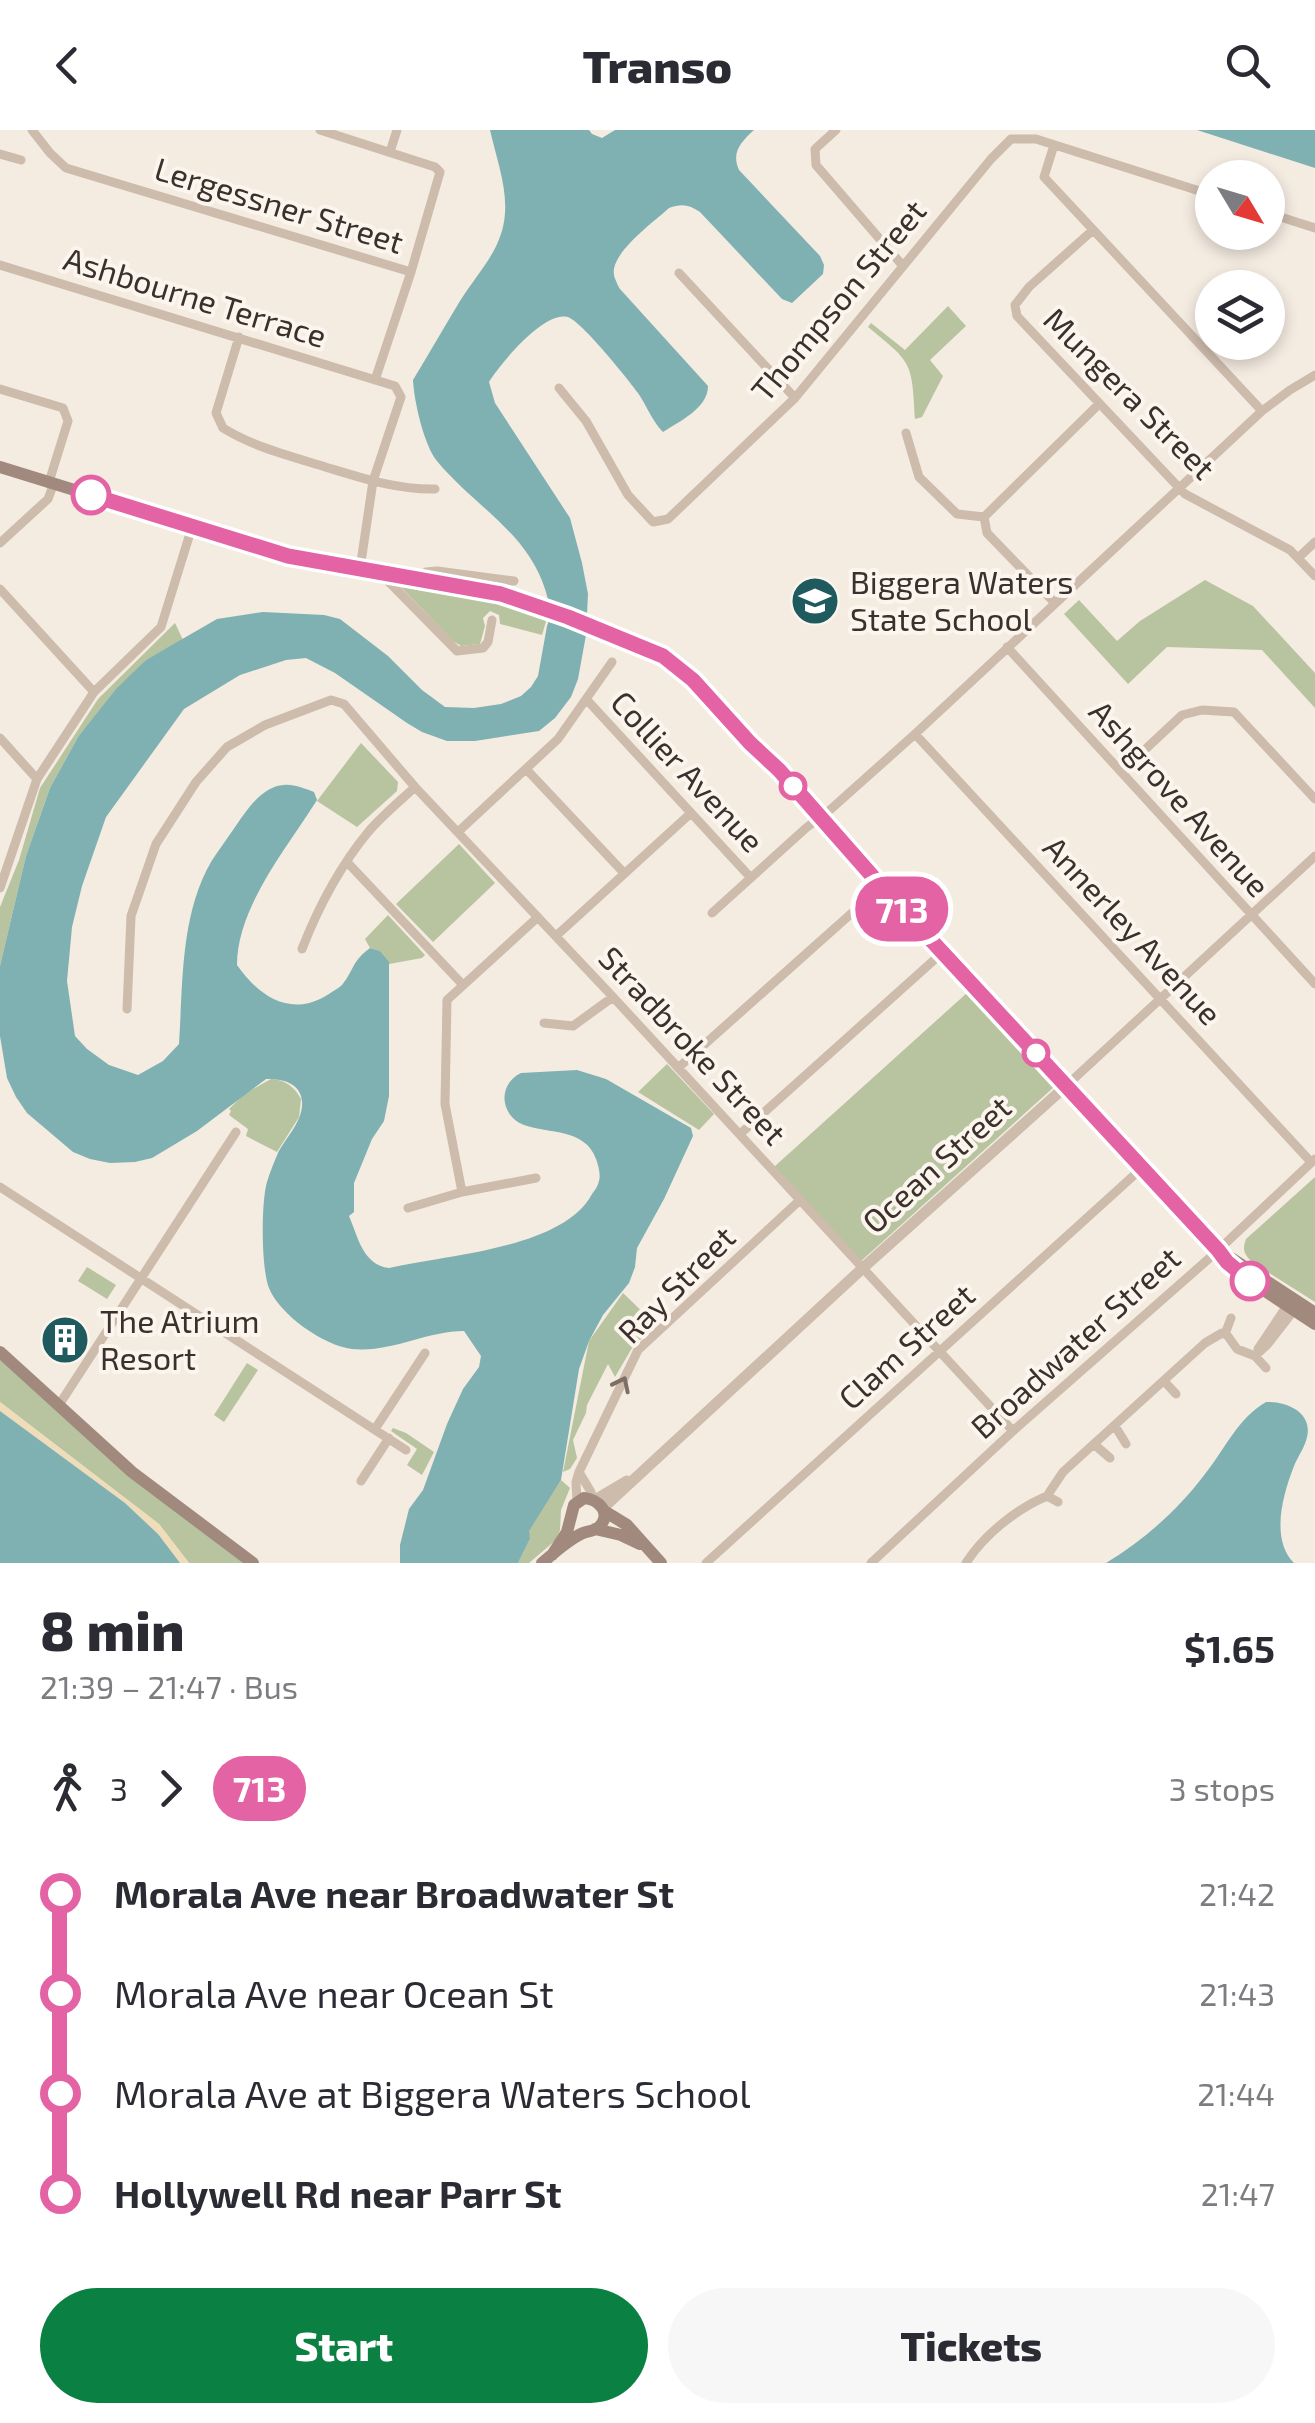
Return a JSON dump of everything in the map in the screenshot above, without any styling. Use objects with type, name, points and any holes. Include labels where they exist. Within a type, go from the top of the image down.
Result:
[{"type":"main road","points":[[0,467],[288,556],[501,594],[645,647],[669,660],[693,680],[821,817],[1238,1273],[1315,1313]]},
{"type":"main road","points":[[1293,1304],[1315,1324]]},
{"type":"main road","points":[[0,1352],[132,1472],[254,1563]]},
{"type":"main road","points":[[547,1559],[567,1532],[574,1509],[584,1498],[627,1525],[661,1563]]},
{"type":"main road","points":[[547,1559],[603,1520],[599,1504]]},
{"type":"main road","points":[[574,1509],[576,1527],[621,1535],[646,1548]]},
{"type":"street","name":"Lergessner Street","points":[[32,130],[66,168],[410,272]]},
{"type":"street","points":[[320,130],[435,167],[440,172],[375,380],[395,386],[401,398],[373,481],[360,569]]},
{"type":"street","points":[[390,152],[397,130]]},
{"type":"street","points":[[836,130],[815,149],[816,166],[903,266]]},
{"type":"street","name":"Thompson Street","points":[[559,388],[586,420],[628,495],[653,522],[668,519],[794,398],[990,159],[1011,140],[1036,139],[1054,145]]},
{"type":"street","points":[[1195,190],[1054,145],[1044,177],[1262,411]]},
{"type":"street","points":[[0,154],[21,160]]},
{"type":"street","points":[[1285,218],[1315,228]]},
{"type":"street","name":"Mungera Street","points":[[1093,230],[1029,287],[1015,305],[1017,316],[1185,494],[1279,544],[1315,576]]},
{"type":"street","name":"Ashbourne Terrace","points":[[0,265],[375,380]]},
{"type":"street","points":[[679,273],[794,398]]},
{"type":"street","points":[[239,337],[216,412],[222,428],[257,446],[373,481],[435,489]]},
{"type":"street","points":[[712,912],[915,734],[1262,411],[1315,375]]},
{"type":"street","points":[[0,389],[65,410],[68,421],[48,499],[0,543]]},
{"type":"street","points":[[984,517],[1100,404]]},
{"type":"street","points":[[906,433],[919,477],[957,514],[984,517]]},
{"type":"street","points":[[984,517],[987,533],[1054,602]]},
{"type":"street","points":[[0,888],[37,779],[94,692],[161,627],[192,526]]},
{"type":"street","points":[[1298,558],[1315,542]]},
{"type":"street","points":[[390,572],[389,582],[457,651],[483,648],[492,620]]},
{"type":"street","points":[[417,578],[426,572],[438,572],[514,581]]},
{"type":"street","points":[[0,589],[94,692]]},
{"type":"street","name":"Ashgrove Avenue","points":[[1007,647],[1315,984]]},
{"type":"street","points":[[459,831],[558,739],[612,662]]},
{"type":"street","name":"Stradbroke Street","points":[[127,1010],[131,916],[156,844],[196,782],[227,747],[265,725],[331,700],[344,704],[415,786],[1013,1431]]},
{"type":"street","name":"Collier Avenue","points":[[587,700],[751,878]]},
{"type":"street","points":[[1121,772],[1182,715],[1202,710],[1234,712],[1315,799]]},
{"type":"street","name":"Annerley Avenue","points":[[915,734],[1313,1161]]},
{"type":"street","points":[[0,738],[37,779]]},
{"type":"street","points":[[527,770],[624,874]]},
{"type":"street","points":[[302,949],[317,911],[348,862],[369,832],[415,786]]},
{"type":"street","points":[[556,936],[690,813]]},
{"type":"street","name":"Ocean Street","points":[[599,1504],[639,1473],[1315,856]]},
{"type":"street","points":[[348,862],[462,985]]},
{"type":"street","points":[[678,1068],[881,886]]},
{"type":"street","points":[[462,1192],[445,1104],[447,1000],[538,917]]},
{"type":"street","points":[[740,1134],[943,952]]},
{"type":"street","points":[[544,1023],[573,1026],[613,997]]},
{"type":"street","points":[[59,1404],[236,1132]]},
{"type":"street","name":"Broadwater Street","points":[[871,1563],[1313,1161]]},
{"type":"street","name":"Clam Street","points":[[706,1563],[1142,1168]]},
{"type":"street","points":[[408,1208],[462,1192],[536,1178]]},
{"type":"street","points":[[0,1187],[406,1450]]},
{"type":"street","name":"Ray Street","points":[[574,1509],[579,1472],[638,1350],[800,1200]]},
{"type":"street","points":[[1255,1356],[1267,1345],[1293,1304]]},
{"type":"street","points":[[1225,1334],[1231,1318]]},
{"type":"street","points":[[1225,1334],[1237,1349],[1255,1356],[1266,1368]]},
{"type":"street","points":[[966,1563],[1011,1516],[1046,1496],[1062,1472],[1204,1343],[1225,1334]]},
{"type":"street","points":[[375,1430],[425,1353]]},
{"type":"street","points":[[1164,1380],[1176,1394]]},
{"type":"street","points":[[1115,1426],[1126,1444]]},
{"type":"street","points":[[361,1481],[389,1438]]},
{"type":"street","points":[[1094,1445],[1110,1458]]},
{"type":"street","points":[[579,1472],[599,1504]]},
{"type":"street","name":"Ocean Street","points":[[599,1504],[620,1494],[639,1473]]},
{"type":"street","points":[[620,1494],[619,1512],[627,1525]]},
{"type":"street","points":[[1046,1496],[1058,1502]]},
{"type":"green space","points":[[948,306],[966,326],[930,360],[943,376],[922,417],[915,419],[913,385],[907,365],[868,327],[871,323],[905,350]]},
{"type":"green space","points":[[1205,580],[1253,606],[1315,673],[1315,708],[1262,650],[1167,647],[1128,684],[1064,614],[1079,600],[1117,641],[1140,621]]},
{"type":"green space","points":[[397,583],[505,602],[547,618],[542,635],[500,624],[499,615],[490,611],[483,618],[480,644],[461,646]]},
{"type":"green space","points":[[175,623],[183,640],[146,660],[78,737],[50,788],[26,856],[0,966],[0,907],[19,860],[40,788],[98,699]]},
{"type":"green space","points":[[361,743],[398,782],[397,791],[357,827],[317,801]]},
{"type":"green space","points":[[459,844],[495,883],[433,942],[396,904]]},
{"type":"green space","points":[[388,915],[425,955],[422,958],[389,964],[380,951],[370,948],[365,939]]},
{"type":"green space","points":[[968,992],[1054,1087],[860,1262],[774,1167]]},
{"type":"green space","points":[[667,1064],[714,1114],[699,1130],[638,1092]]},
{"type":"green space","points":[[271,1079],[289,1084],[301,1099],[299,1117],[277,1152],[246,1136],[248,1129],[229,1115],[229,1109],[244,1094]]},
{"type":"green space","points":[[1315,1177],[1315,1302],[1252,1262],[1244,1249],[1246,1239]]},
{"type":"green space","points":[[87,1267],[116,1285],[107,1299],[78,1281]]},
{"type":"green space","points":[[623,1293],[650,1319],[656,1320],[654,1326],[632,1348],[615,1377],[608,1364],[573,1440],[577,1458],[563,1472],[589,1341]]},
{"type":"green space","points":[[0,1359],[247,1563],[189,1563],[159,1524],[0,1402]]},
{"type":"green space","points":[[247,1363],[258,1370],[224,1422],[214,1415]]},
{"type":"green space","points":[[393,1428],[434,1452],[422,1475],[407,1465],[417,1449],[391,1431]]},
{"type":"green space","points":[[561,1480],[570,1488],[561,1510],[557,1539],[529,1563],[518,1563],[530,1539],[528,1531]]},
{"type":"sand","points":[[0,1402],[159,1524],[189,1563],[180,1563],[158,1534],[125,1503],[0,1411]]},
{"type":"water","points":[[490,130],[589,130],[602,138],[615,130],[754,130],[737,153],[739,170],[820,256],[823,274],[792,303],[782,299],[700,212],[686,205],[669,208],[634,239],[615,266],[619,287],[708,386],[698,407],[663,432],[625,377],[570,318],[549,321],[525,339],[489,382],[495,403],[570,518],[582,563],[588,594],[586,635],[571,697],[539,731],[475,741],[447,741],[422,732],[306,658],[286,660],[240,675],[184,709],[106,817],[72,927],[67,981],[75,1036],[87,1049],[109,1065],[138,1075],[163,1061],[179,1044],[188,927],[201,883],[254,801],[276,787],[296,786],[314,792],[317,800],[254,900],[239,943],[237,965],[266,995],[302,1004],[341,986],[356,961],[370,948],[380,951],[389,962],[389,1096],[384,1121],[354,1183],[354,1212],[349,1216],[373,1262],[389,1268],[530,1238],[556,1227],[577,1212],[592,1194],[600,1176],[596,1159],[584,1142],[524,1125],[510,1114],[505,1092],[521,1073],[577,1070],[606,1079],[691,1128],[693,1136],[637,1248],[629,1283],[603,1315],[589,1341],[579,1369],[561,1480],[529,1531],[530,1539],[518,1563],[400,1563],[409,1509],[423,1490],[447,1424],[463,1389],[479,1367],[481,1356],[464,1331],[381,1348],[341,1347],[304,1327],[274,1298],[264,1266],[264,1204],[274,1163],[301,1112],[300,1092],[291,1084],[266,1079],[197,1131],[152,1158],[110,1163],[73,1152],[27,1113],[7,1078],[0,1036],[0,966],[26,856],[50,788],[78,737],[117,688],[146,660],[217,619],[263,612],[340,619],[445,707],[501,704],[521,696],[538,676],[550,612],[537,569],[512,535],[432,454],[420,422],[413,380],[500,238],[504,192]]},
{"type":"water","points":[[1197,130],[1315,130],[1315,168]]},
{"type":"water","points":[[1266,1402],[1296,1410],[1308,1428],[1281,1516],[1282,1542],[1294,1563],[1106,1563],[1172,1512],[1240,1425]]},
{"type":"water","points":[[0,1411],[125,1503],[158,1534],[180,1563],[0,1563]]},
{"type":"bus line","name":"713","points":[[91,495],[288,556],[501,594],[663,656],[693,680],[779,770],[1227,1262],[1250,1281]]},
{"type":"place","name":"Biggera Waters State School","points":[[815,601]]},
{"type":"place","name":"The Atrium Resort","points":[[65,1340]]}]
